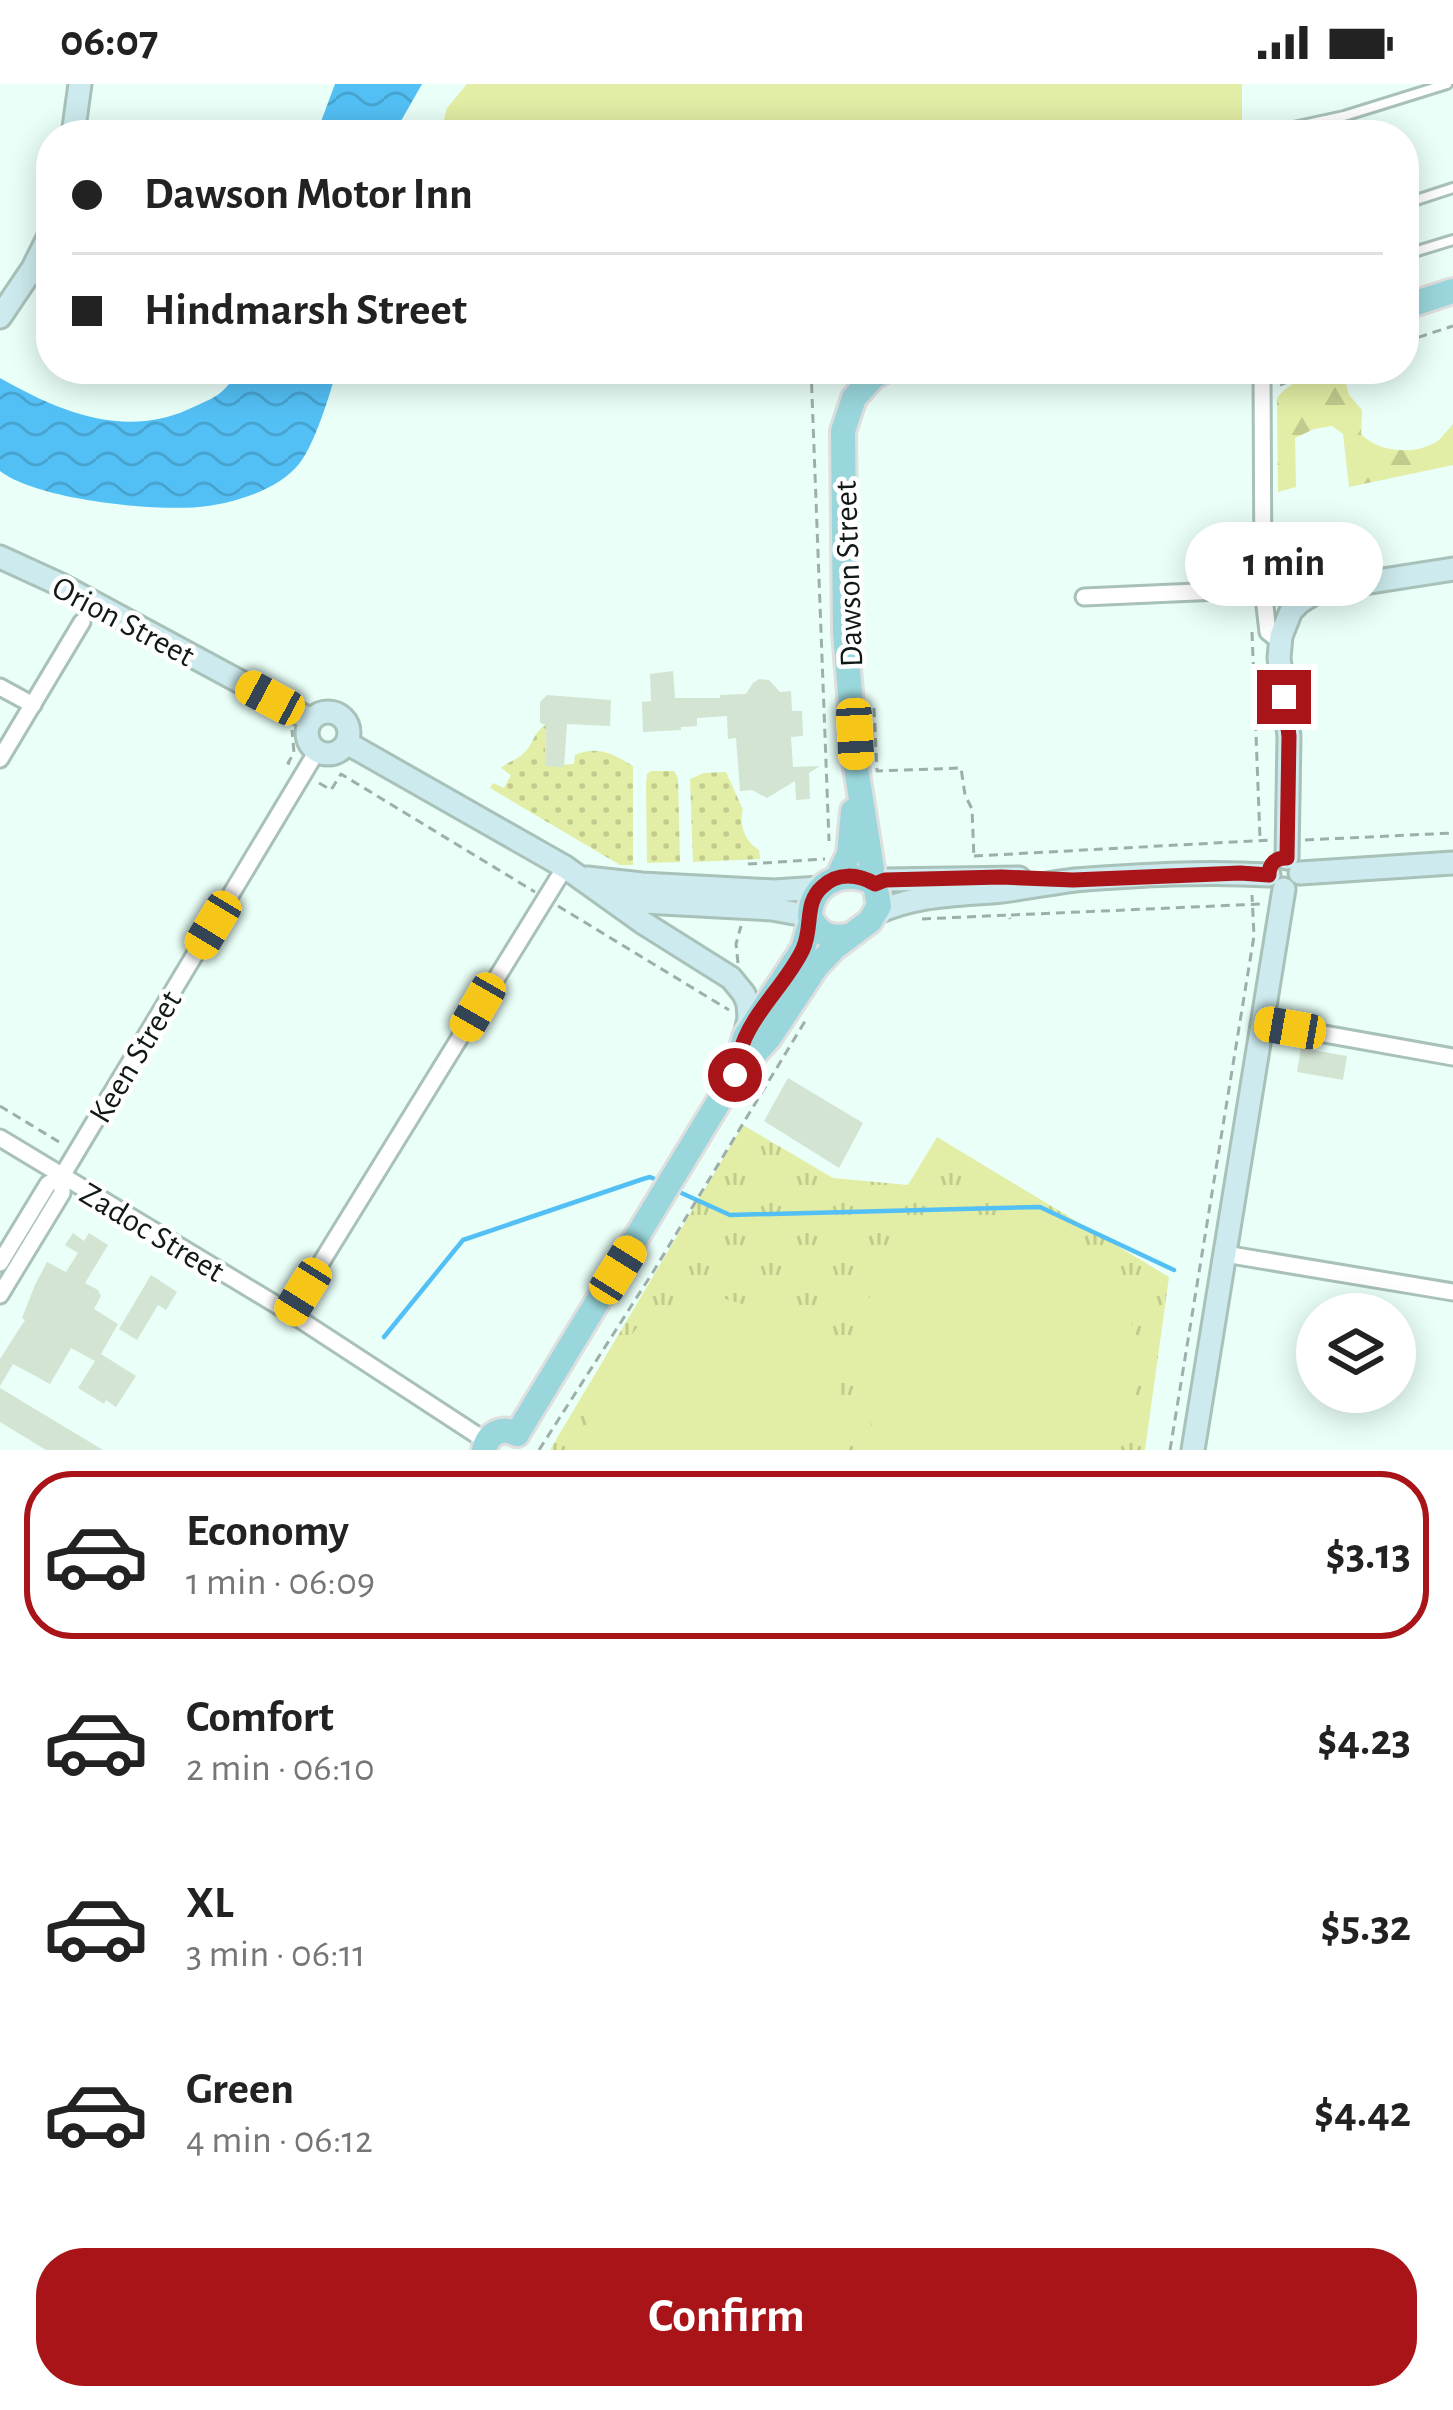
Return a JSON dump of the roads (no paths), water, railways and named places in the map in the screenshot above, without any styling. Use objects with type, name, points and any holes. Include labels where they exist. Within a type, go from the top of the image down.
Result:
[{"type":"main road","points":[[1419,302],[1453,291]]},
{"type":"main road","name":"Dawson Street","points":[[866,384],[854,398],[843,431],[845,632],[872,882]]},
{"type":"main road","name":"Dawson Street","points":[[829,883],[849,854],[856,767]]},
{"type":"main road","points":[[485,1445],[498,1431],[508,1430],[531,1445],[670,1185],[735,1075],[769,1038],[816,967],[876,913],[879,897],[872,882],[854,876],[829,883],[812,900],[803,950],[745,1037],[735,1075]]},
{"type":"main road","points":[[810,918],[830,937],[851,935]]},
{"type":"street","points":[[75,120],[80,84]]},
{"type":"street","points":[[0,317],[36,262]]},
{"type":"street","points":[[1262,384],[1263,589],[1268,632],[1282,636]]},
{"type":"street","name":"Orion Street","points":[[0,557],[311,720]]},
{"type":"street","points":[[1193,1450],[1286,862],[1289,736],[1279,658],[1282,636],[1291,611],[1319,590],[1453,569]]},
{"type":"street","points":[[1084,597],[1263,589]]},
{"type":"street","points":[[0,759],[82,622]]},
{"type":"street","points":[[0,687],[33,705]]},
{"type":"street","points":[[326,711],[339,715],[348,726],[347,743],[335,753],[317,751],[308,740],[311,720],[326,711]]},
{"type":"street","points":[[347,743],[573,872],[738,984],[748,1004],[745,1037]]},
{"type":"street","name":"Keen Street","points":[[0,1263],[48,1184],[62,1176],[317,751]]},
{"type":"street","points":[[872,882],[1240,873],[1286,862],[1453,863]]},
{"type":"street","points":[[573,872],[642,884],[760,890],[829,883]]},
{"type":"street","points":[[290,1313],[545,898],[573,872]]},
{"type":"street","points":[[876,913],[922,897],[1073,880]]},
{"type":"street","points":[[607,895],[644,902],[772,909],[810,918]]},
{"type":"street","points":[[1263,1023],[1453,1057]]},
{"type":"street","name":"Zadoc Street","points":[[0,1138],[290,1313],[485,1445]]},
{"type":"street","name":"Keen Street","points":[[0,1295],[62,1193],[62,1176]]},
{"type":"street","points":[[1226,1255],[1453,1292]]},
{"type":"lane","points":[[1326,120],[1447,84]]},
{"type":"lane","points":[[1419,199],[1453,188]]},
{"type":"lane","points":[[1419,250],[1453,240]]},
{"type":"water","points":[[335,84],[422,84],[402,120],[322,120]]},
{"type":"water","points":[[0,378],[68,410],[116,421],[165,418],[213,398],[228,385],[332,384],[299,464],[258,492],[208,506],[131,506],[42,490],[0,471]]},
{"type":"waterway","points":[[384,1337],[463,1240],[643,1179],[662,1182]]},
{"type":"waterway","points":[[677,1191],[730,1215],[1040,1207],[1174,1270]]}]
